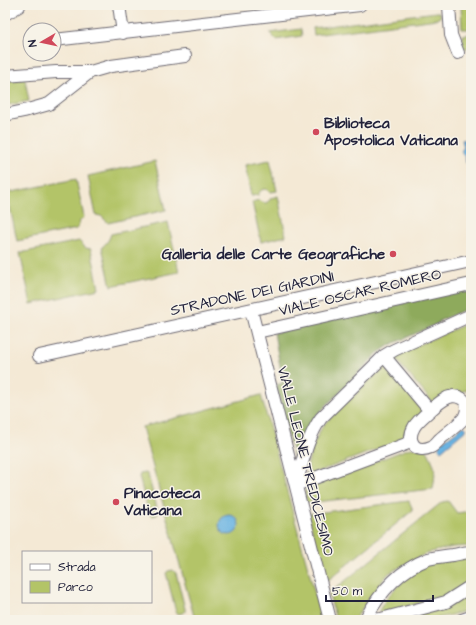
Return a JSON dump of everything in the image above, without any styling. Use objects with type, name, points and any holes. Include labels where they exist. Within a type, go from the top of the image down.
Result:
[{"type":"street","points":[[119,5],[122,33]]},
{"type":"street","points":[[62,39],[360,5]]},
{"type":"street","points":[[449,5],[451,35],[458,53]]},
{"type":"street","points":[[5,14],[19,6]]},
{"type":"street","points":[[5,76],[56,72],[90,72],[111,66],[185,56]]},
{"type":"street","points":[[5,115],[49,104],[90,72]]},
{"type":"street","name":"STRADONE DEI GIARDINI","points":[[39,356],[471,261]]},
{"type":"street","name":"VIALE OSCAR ROMERO","points":[[257,332],[471,284]]},
{"type":"street","name":"VIALE LEONE TREDICESIMO","points":[[251,310],[330,620]]},
{"type":"street","points":[[296,485],[310,437],[321,418],[384,356],[471,315]]},
{"type":"street","points":[[384,356],[430,411]]},
{"type":"street","points":[[453,396],[462,398],[466,402],[467,407],[467,413],[464,418],[432,447],[422,449],[416,447],[412,442],[412,429],[430,411],[446,398],[453,396]]},
{"type":"street","points":[[296,485],[406,444]]},
{"type":"street","points":[[365,620],[372,605],[392,582],[405,571],[430,559],[471,552]]},
{"type":"street","points":[[371,620],[446,602],[471,586]]},
{"type":"street","points":[[462,620],[471,617]]},
{"type":"green space","points":[[461,6],[471,6],[471,29],[462,29]]},
{"type":"green space","points":[[439,12],[441,15],[437,19],[314,35],[313,28]]},
{"type":"green space","points":[[301,29],[302,36],[276,40],[270,33]]},
{"type":"green space","points":[[471,34],[471,47],[463,49],[463,35]]},
{"type":"green space","points":[[25,79],[29,101],[8,105],[5,94],[5,81]]},
{"type":"green space","points":[[270,160],[277,191],[270,192],[263,189],[258,195],[251,196],[245,165]]},
{"type":"green space","points":[[155,161],[166,210],[108,223],[101,216],[96,215],[88,176]]},
{"type":"green space","points":[[76,179],[84,217],[80,221],[77,229],[17,241],[7,193]]},
{"type":"green space","points":[[278,196],[286,236],[261,242],[252,202],[259,200],[266,203],[271,198]]},
{"type":"green space","points":[[168,222],[179,272],[111,286],[102,247],[108,241],[111,234]]},
{"type":"green space","points":[[79,241],[86,248],[91,249],[99,289],[31,304],[20,253]]},
{"type":"green space","points":[[471,287],[471,307],[390,345],[378,353],[315,417],[306,432],[297,462],[295,462],[276,385],[283,383],[274,333]]},
{"type":"green space","points":[[471,322],[471,393],[464,390],[462,394],[432,402],[395,357],[399,353]]},
{"type":"green space","points":[[385,366],[423,410],[409,437],[310,475],[308,474],[308,462],[310,455],[315,441],[324,424]]},
{"type":"green space","points":[[261,395],[322,620],[195,620],[142,427]]},
{"type":"green space","points":[[410,448],[427,450],[434,469],[435,477],[433,489],[306,503],[305,491],[308,487]]},
{"type":"green space","points":[[146,473],[148,475],[158,512],[157,515],[152,516],[149,514],[139,477],[140,474]]},
{"type":"green space","points":[[409,501],[413,510],[326,582],[308,514]]},
{"type":"green space","points":[[448,501],[457,513],[471,511],[471,546],[453,547],[427,553],[389,573],[354,620],[336,620],[329,594],[442,502]]},
{"type":"green space","points":[[468,558],[471,559],[471,579],[444,597],[381,613],[379,611],[395,589],[418,570],[442,561]]},
{"type":"green space","points":[[173,570],[176,573],[185,609],[185,612],[179,614],[176,612],[166,573]]},
{"type":"green space","points":[[471,594],[471,610],[431,620],[398,620],[447,607]]},
{"type":"water","points":[[471,136],[471,162],[466,163],[465,156],[462,152],[464,147],[462,140],[469,139]]},
{"type":"water","points":[[464,426],[467,429],[441,451],[439,444]]},
{"type":"water","points":[[229,515],[236,518],[239,525],[236,532],[229,535],[222,532],[219,525],[222,518]]},
{"type":"place","name":"Biblioteca Apostolica Vaticana","points":[[316,132]]},
{"type":"place","name":"Galleria delle Carte Geografiche","points":[[393,254]]},
{"type":"place","name":"Pinacoteca Vaticana","points":[[116,502]]}]
